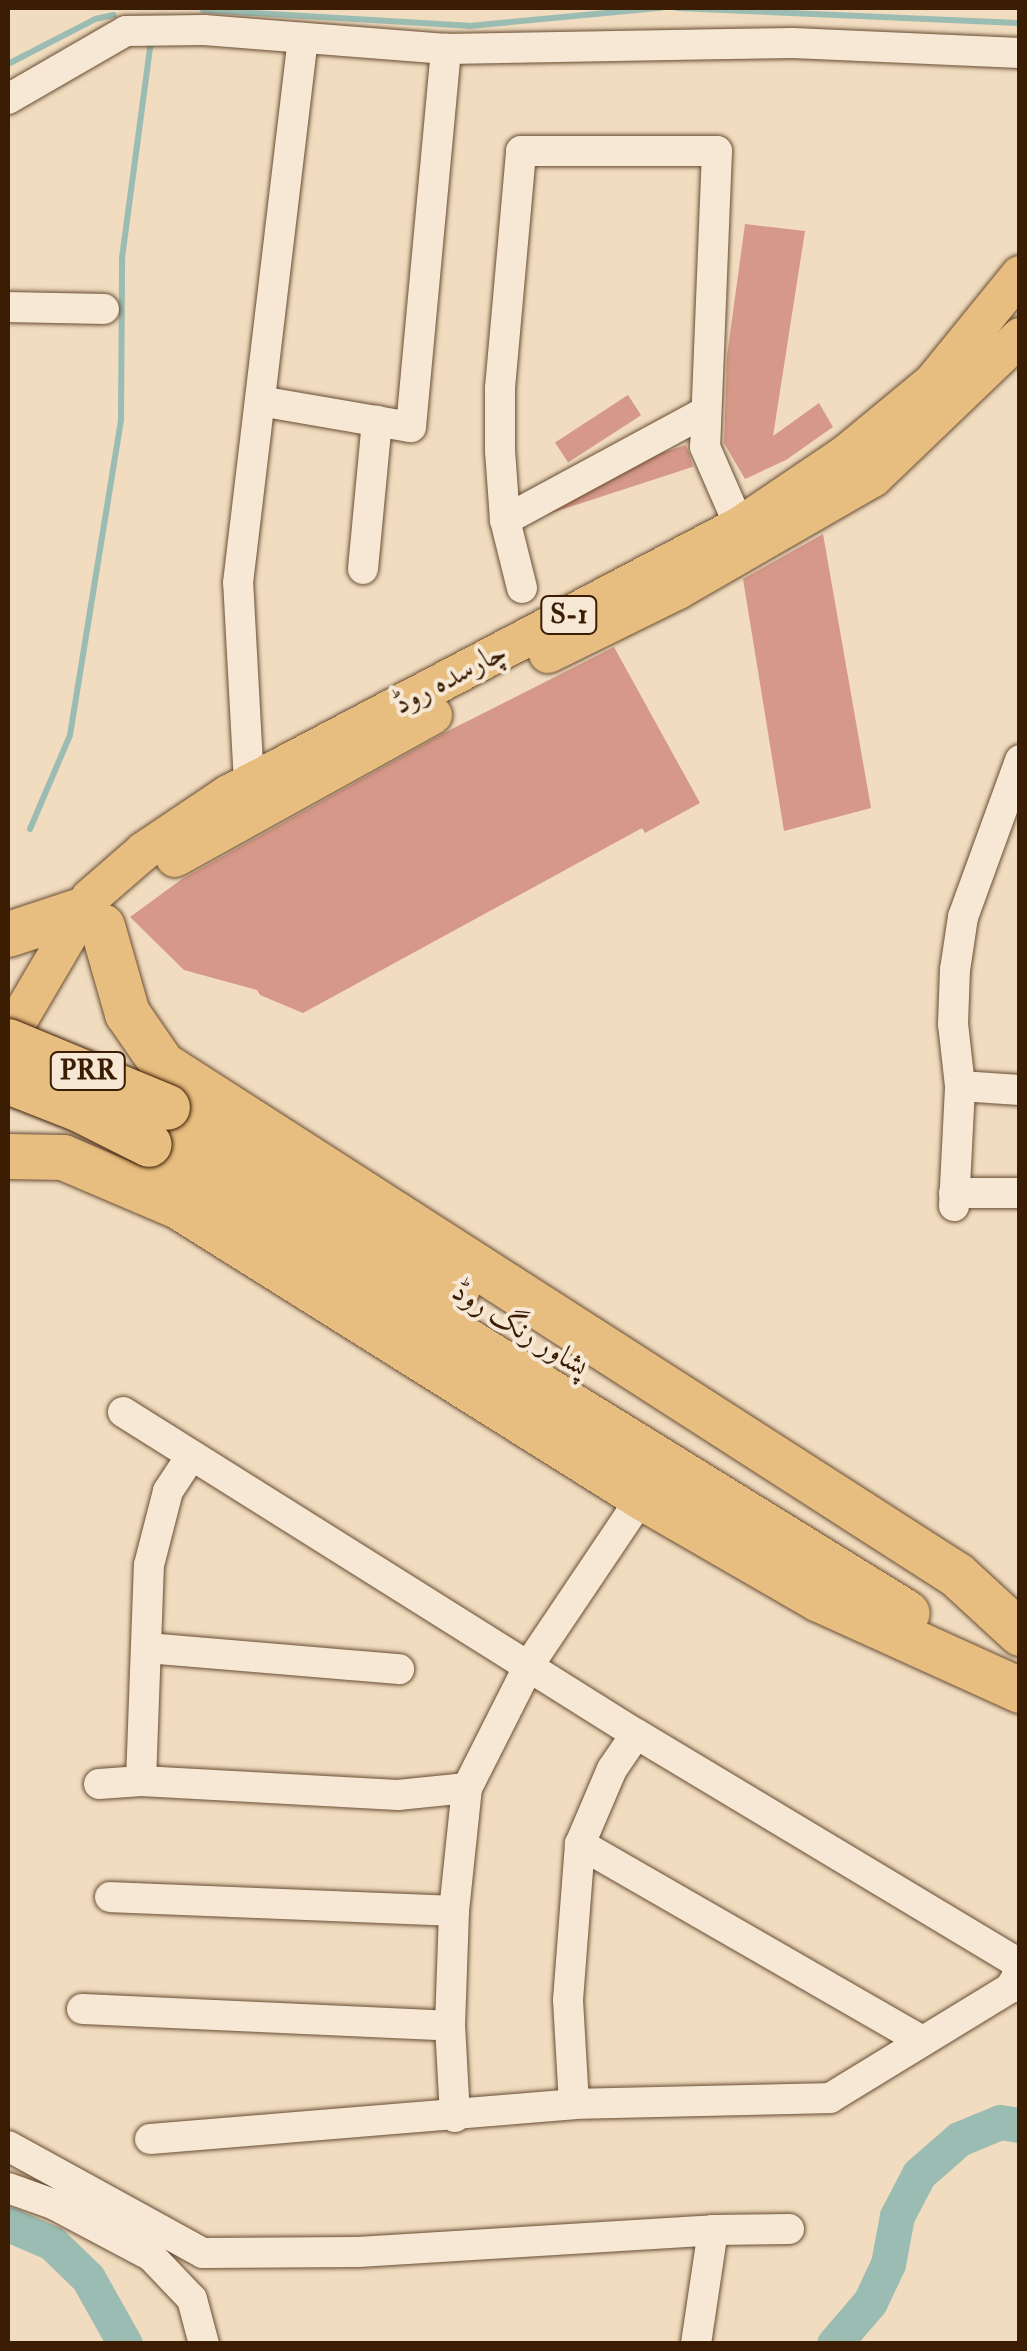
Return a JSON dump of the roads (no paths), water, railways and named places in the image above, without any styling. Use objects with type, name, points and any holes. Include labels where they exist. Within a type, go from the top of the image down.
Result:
[{"type":"highway","points":[[8,934],[92,918],[127,1013],[162,1064],[957,1576],[1020,1633]]},
{"type":"highway","name":"پشاور رنگ روڈ","points":[[8,1040],[1020,1642]]},
{"type":"highway","name":"پشاور رنگ روڈ","points":[[8,1083],[77,1108],[158,1126],[1020,1682]]},
{"type":"highway","points":[[8,1156],[63,1157],[178,1206],[642,1497],[819,1600],[1020,1690]]},
{"type":"main road","name":"چارسدہ روڈ","points":[[8,1083],[92,918],[160,868],[218,833],[519,669],[678,590],[933,382],[1020,275]]},
{"type":"main road","name":"چارسدہ روڈ","points":[[8,1040],[92,918],[144,851],[249,783],[744,537],[873,478],[1020,338]]},
{"type":"street","points":[[8,99],[129,19],[184,19],[303,38],[446,49],[793,44],[1020,53]]},
{"type":"street","points":[[249,783],[238,583],[303,38]]},
{"type":"street","points":[[260,400],[410,427],[446,49]]},
{"type":"street","points":[[522,588],[505,520],[500,388],[521,152],[717,150],[703,413],[705,447],[744,537]]},
{"type":"street","points":[[8,308],[104,309]]},
{"type":"street","points":[[505,520],[703,413]]},
{"type":"street","points":[[363,569],[377,421]]},
{"type":"street","points":[[1020,760],[1011,805],[962,916],[953,1024],[960,1086],[954,1199],[1020,1194]]},
{"type":"street","points":[[960,1086],[1020,1090]]},
{"type":"street","points":[[123,1412],[636,1734],[1016,1962],[1018,1975],[1010,1988],[830,2098],[574,2104],[455,2117],[150,2139]]},
{"type":"street","points":[[141,1781],[149,1565],[168,1490],[191,1456]]},
{"type":"street","points":[[455,2117],[450,2026],[454,1911],[467,1788],[529,1665],[642,1497]]},
{"type":"street","points":[[148,1648],[399,1669]]},
{"type":"street","points":[[574,2104],[568,2000],[580,1844],[612,1770],[636,1734]]},
{"type":"street","points":[[99,1784],[141,1781],[398,1795],[467,1788]]},
{"type":"street","points":[[580,1844],[922,2041]]},
{"type":"street","points":[[110,1897],[454,1911]]},
{"type":"street","points":[[82,2008],[450,2026]]},
{"type":"street","points":[[8,2146],[203,2253],[358,2252],[713,2230],[789,2229]]},
{"type":"street","points":[[8,2188],[53,2204],[151,2256],[192,2299]]},
{"type":"street","points":[[696,2344],[713,2230]]},
{"type":"street","points":[[203,2253],[192,2299],[204,2344]]},
{"type":"waterway","points":[[203,10],[469,26],[661,8]]},
{"type":"waterway","points":[[677,8],[1020,23]]},
{"type":"waterway","points":[[8,64],[95,19],[114,15]]},
{"type":"waterway","points":[[30,829],[70,735],[121,419],[122,258],[150,47]]},
{"type":"waterway","points":[[834,2344],[870,2302],[888,2264],[897,2216],[919,2174],[959,2139],[1000,2122],[1020,2125]]},
{"type":"waterway","points":[[8,2224],[52,2243],[88,2278],[125,2344]]}]
